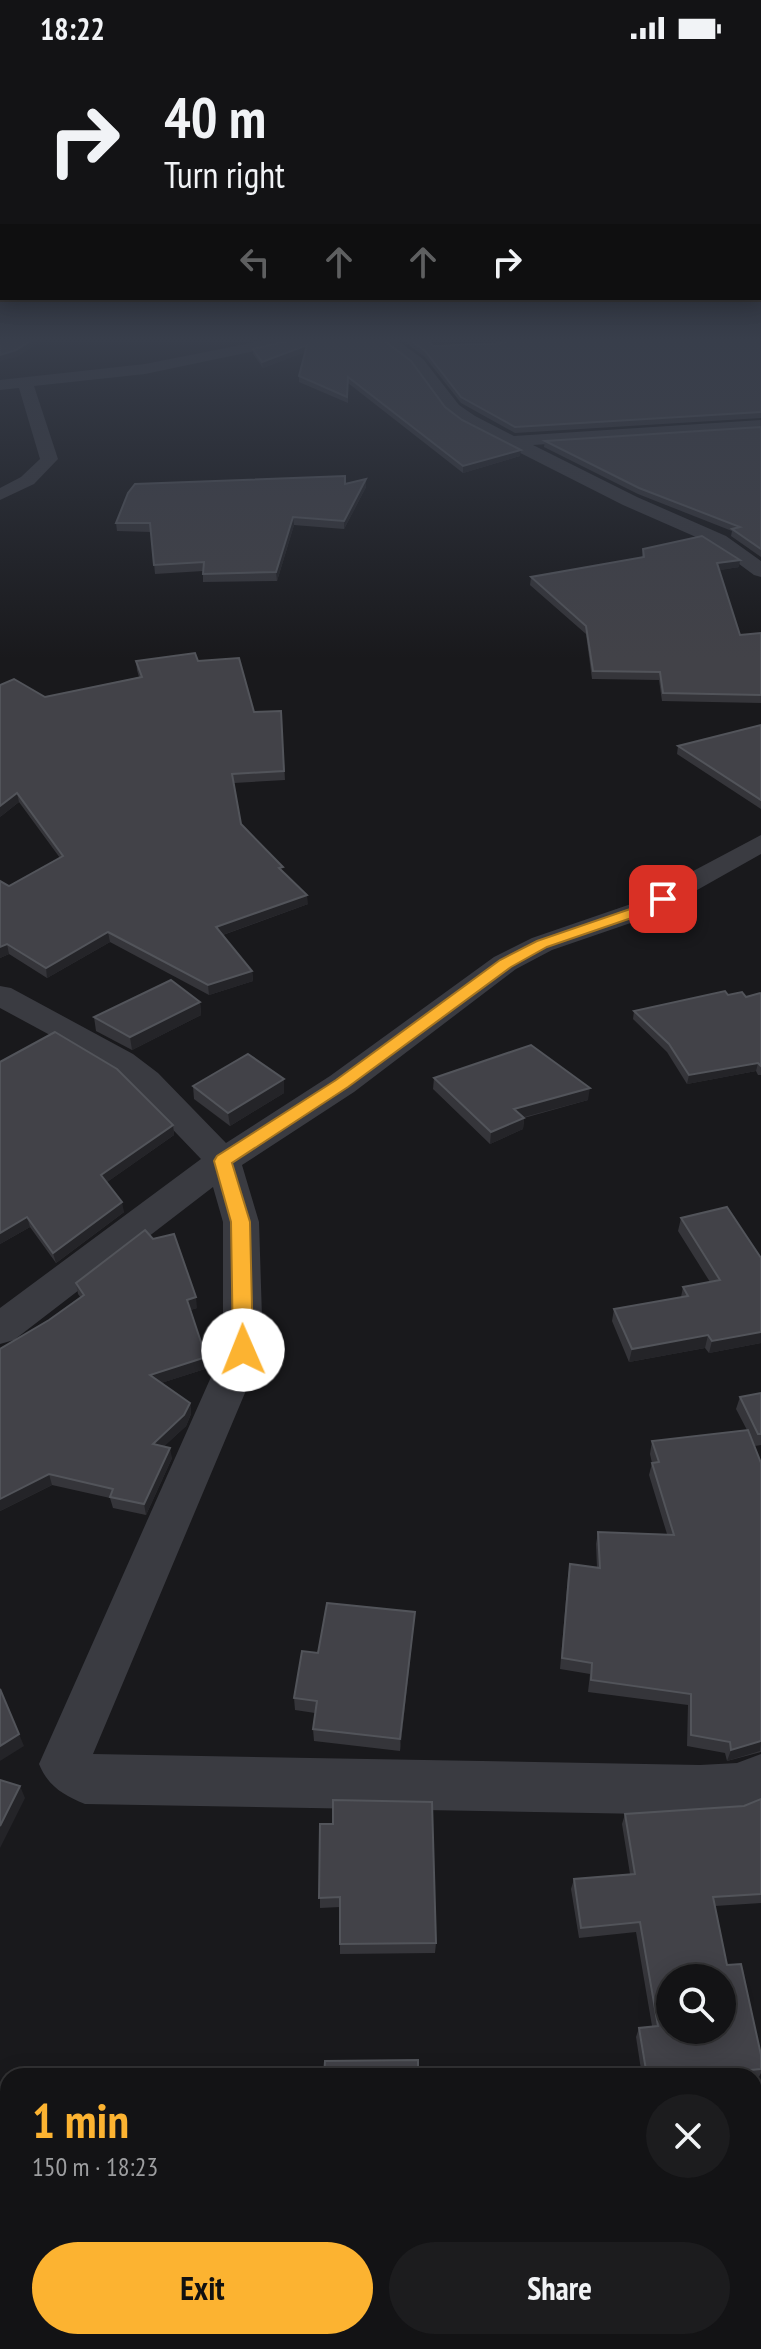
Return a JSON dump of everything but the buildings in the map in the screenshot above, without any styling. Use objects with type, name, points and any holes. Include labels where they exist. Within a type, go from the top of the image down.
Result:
[{"type":"street","points":[[0,494],[28,481],[49,459],[45,445]]},
{"type":"street","points":[[519,445],[630,501],[719,540],[761,571]]},
{"type":"street","points":[[0,1329],[223,1161],[342,1084],[505,963],[542,944],[641,910],[761,843]]},
{"type":"street","points":[[0,995],[122,1061],[146,1081],[223,1161],[241,1222],[243,1350],[64,1764],[85,1779],[700,1790],[737,1788],[761,1779]]},
{"type":"route","points":[[243,1350],[241,1222],[223,1161],[342,1084],[505,963],[542,944],[641,910],[663,899]]}]
